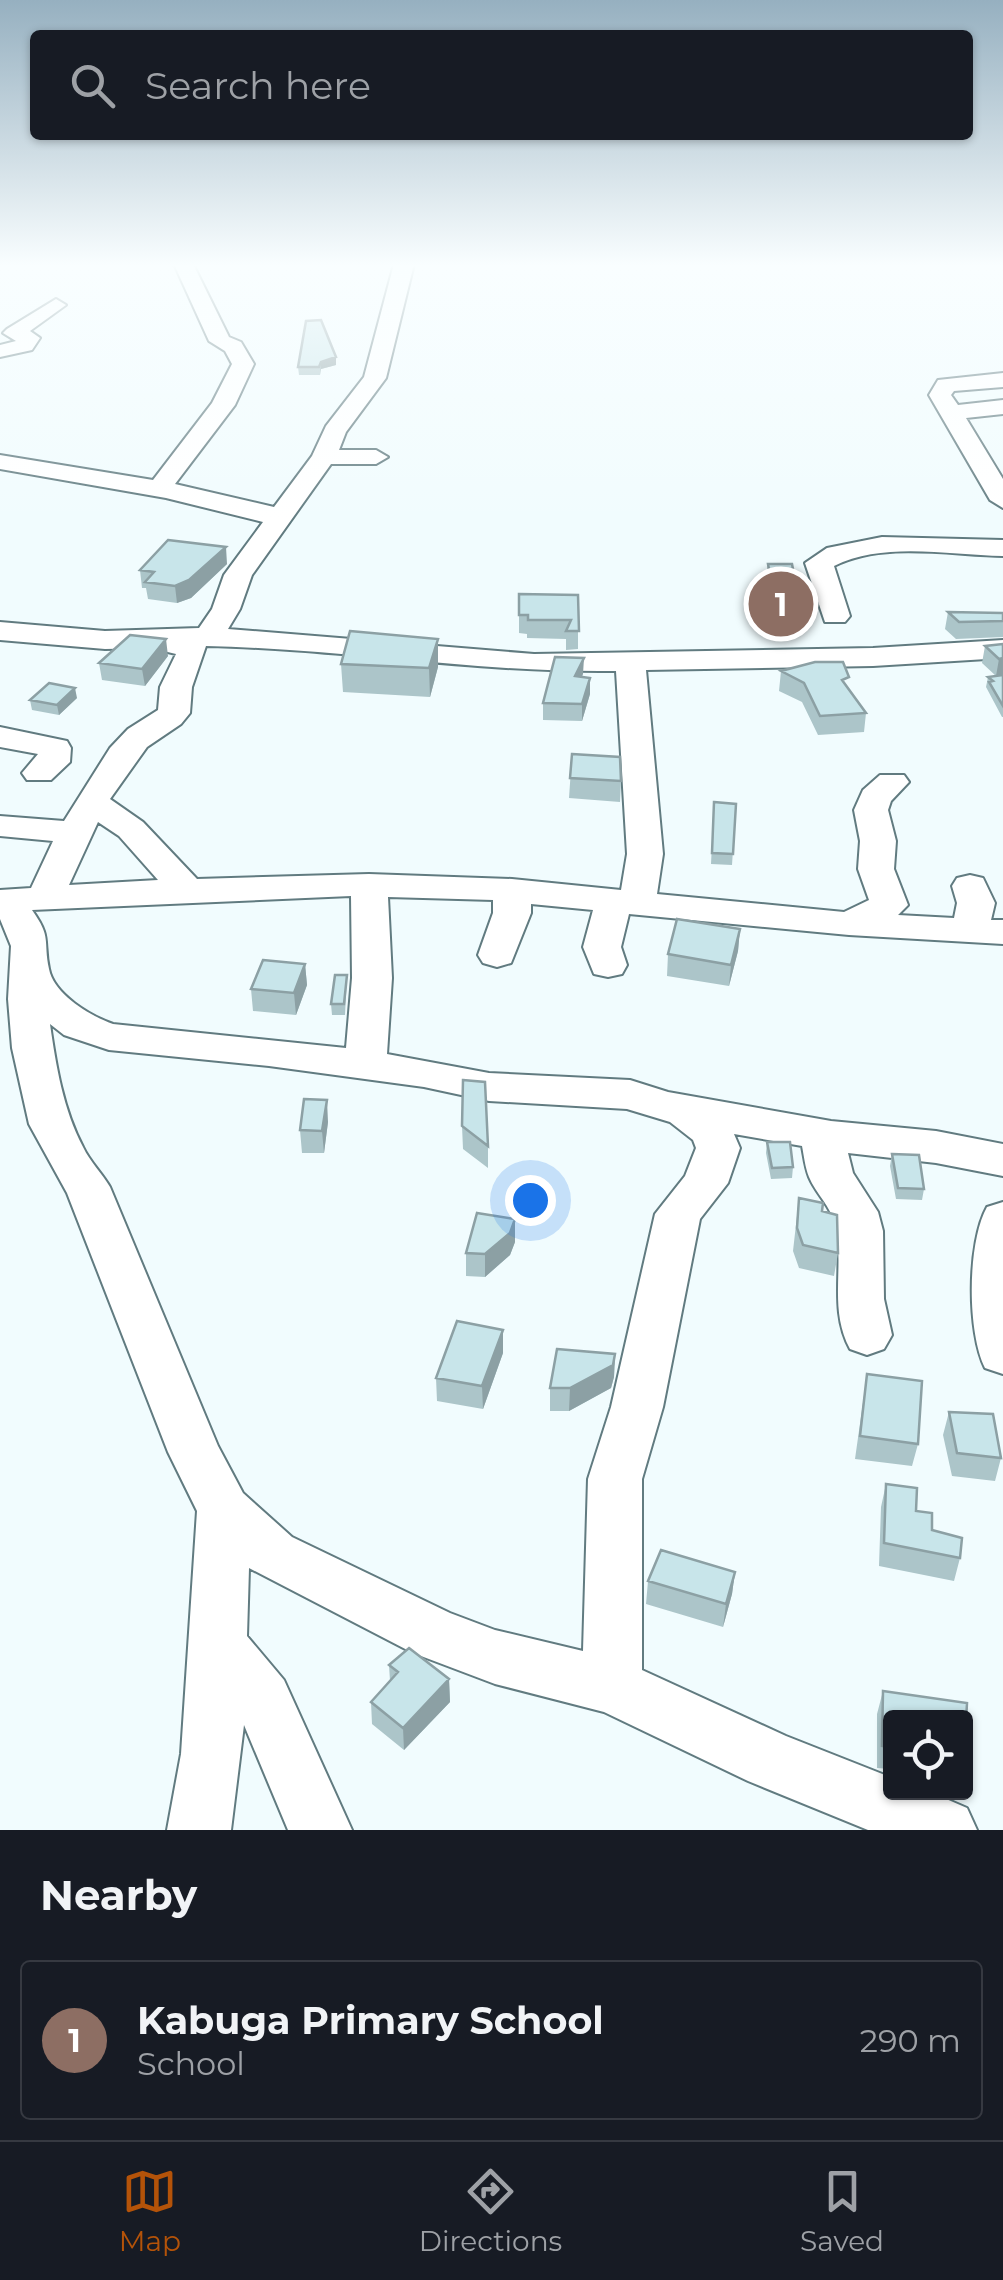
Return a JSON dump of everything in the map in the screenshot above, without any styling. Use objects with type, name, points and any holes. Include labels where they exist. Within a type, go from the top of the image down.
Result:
[{"type":"street","points":[[159,489],[223,404],[243,364],[234,349]]},
{"type":"street","points":[[208,637],[226,609],[238,574],[324,457],[334,430],[375,378],[382,349]]},
{"type":"street","points":[[1003,380],[946,385],[940,395],[1003,500]]},
{"type":"street","points":[[949,413],[1003,407]]},
{"type":"street","points":[[324,457],[376,457]]},
{"type":"street","points":[[0,462],[159,489],[262,511],[278,520]]},
{"type":"street","points":[[835,616],[819,563],[833,553],[875,546],[1003,548]]},
{"type":"street","points":[[0,632],[148,640],[192,647],[176,687],[174,713],[136,739],[83,818],[16,900]]},
{"type":"street","points":[[148,640],[208,637],[330,642],[534,663],[835,658],[1003,649]]},
{"type":"street","points":[[608,965],[602,947],[645,854],[630,660]]},
{"type":"street","points":[[3,739],[54,748],[53,762],[39,773]]},
{"type":"street","points":[[849,924],[889,905],[876,869],[878,841],[870,810],[875,797],[892,782]]},
{"type":"street","points":[[0,826],[83,818],[131,828],[188,891]]},
{"type":"street","points":[[16,900],[369,885],[512,890],[849,924],[987,932],[970,886]]},
{"type":"street","points":[[365,1065],[372,978],[369,885]]},
{"type":"street","points":[[497,955],[512,913],[512,890]]},
{"type":"street","points":[[16,900],[32,944],[28,1000],[43,1110],[60,1138],[69,1168],[86,1187],[194,1452],[224,1510],[272,1554],[417,1626],[494,1657],[612,1686],[770,1760],[945,1830]]},
{"type":"street","points":[[30,974],[51,1003],[78,1026],[109,1037],[365,1065],[489,1087],[630,1095],[682,1109],[821,1133],[936,1147],[1000,1163]]},
{"type":"street","points":[[612,1686],[615,1479],[637,1407],[678,1214],[705,1182],[718,1148],[712,1132],[682,1109]]},
{"type":"street","points":[[821,1133],[831,1176],[855,1212],[860,1231],[860,1298],[868,1334]]},
{"type":"street","points":[[1003,1219],[995,1272],[1003,1354]]},
{"type":"street","points":[[199,1830],[212,1754],[224,1510]]},
{"type":"street","points":[[217,1645],[263,1700],[320,1830]]},
{"type":"building","points":[[301,349],[333,349],[336,357],[321,362],[319,367],[298,367]]},
{"type":"building","points":[[168,540],[226,547],[189,580],[175,586],[145,582],[154,572],[140,570]]},
{"type":"building","points":[[768,564],[792,564],[798,595],[773,594]]},
{"type":"building","points":[[519,594],[578,595],[579,631],[566,631],[571,620],[528,620],[528,615],[519,615]]},
{"type":"building","points":[[948,612],[1003,613],[1003,621],[959,622]]},
{"type":"building","points":[[350,631],[438,639],[429,668],[341,664]]},
{"type":"building","points":[[130,635],[166,639],[142,669],[99,663]]},
{"type":"building","points":[[1003,644],[1003,658],[999,659],[985,646]]},
{"type":"building","points":[[555,657],[584,658],[575,676],[590,678],[582,704],[543,703]]},
{"type":"building","points":[[815,662],[843,662],[849,677],[842,680],[866,713],[820,716],[804,683],[781,671]]},
{"type":"building","points":[[1003,675],[1003,706],[988,677]]},
{"type":"building","points":[[49,683],[75,688],[57,705],[30,700]]},
{"type":"building","points":[[572,754],[620,757],[621,781],[570,778]]},
{"type":"building","points":[[714,802],[736,804],[733,854],[712,853]]},
{"type":"building","points":[[677,919],[740,929],[731,965],[668,954]]},
{"type":"building","points":[[263,960],[305,964],[294,993],[251,989]]},
{"type":"building","points":[[335,975],[347,975],[344,1004],[331,1004]]},
{"type":"building","points":[[463,1080],[485,1082],[488,1146],[462,1126]]},
{"type":"building","points":[[304,1099],[327,1100],[322,1131],[300,1130]]},
{"type":"building","points":[[767,1142],[790,1142],[793,1167],[772,1168]]},
{"type":"building","points":[[892,1154],[919,1155],[924,1189],[898,1188]]},
{"type":"building","points":[[799,1198],[823,1203],[822,1211],[837,1215],[838,1253],[803,1245],[797,1228]]},
{"type":"building","points":[[477,1213],[515,1219],[510,1233],[485,1254],[466,1253]]},
{"type":"building","points":[[457,1321],[503,1330],[482,1386],[436,1378]]},
{"type":"building","points":[[557,1349],[615,1354],[613,1365],[570,1388],[550,1388]]},
{"type":"building","points":[[867,1374],[922,1381],[918,1444],[860,1436]]},
{"type":"building","points":[[949,1412],[993,1414],[1001,1458],[957,1453]]},
{"type":"building","points":[[886,1484],[917,1488],[916,1511],[932,1513],[932,1530],[962,1538],[960,1558],[884,1543]]},
{"type":"building","points":[[661,1550],[735,1572],[726,1604],[648,1581]]},
{"type":"building","points":[[409,1648],[449,1679],[403,1728],[371,1702],[398,1672],[389,1665]]},
{"type":"building","points":[[883,1691],[967,1703],[967,1710],[883,1710],[882,1746]]},
{"type":"place","name":"Kabuga Primary School","points":[[781,604]]}]
